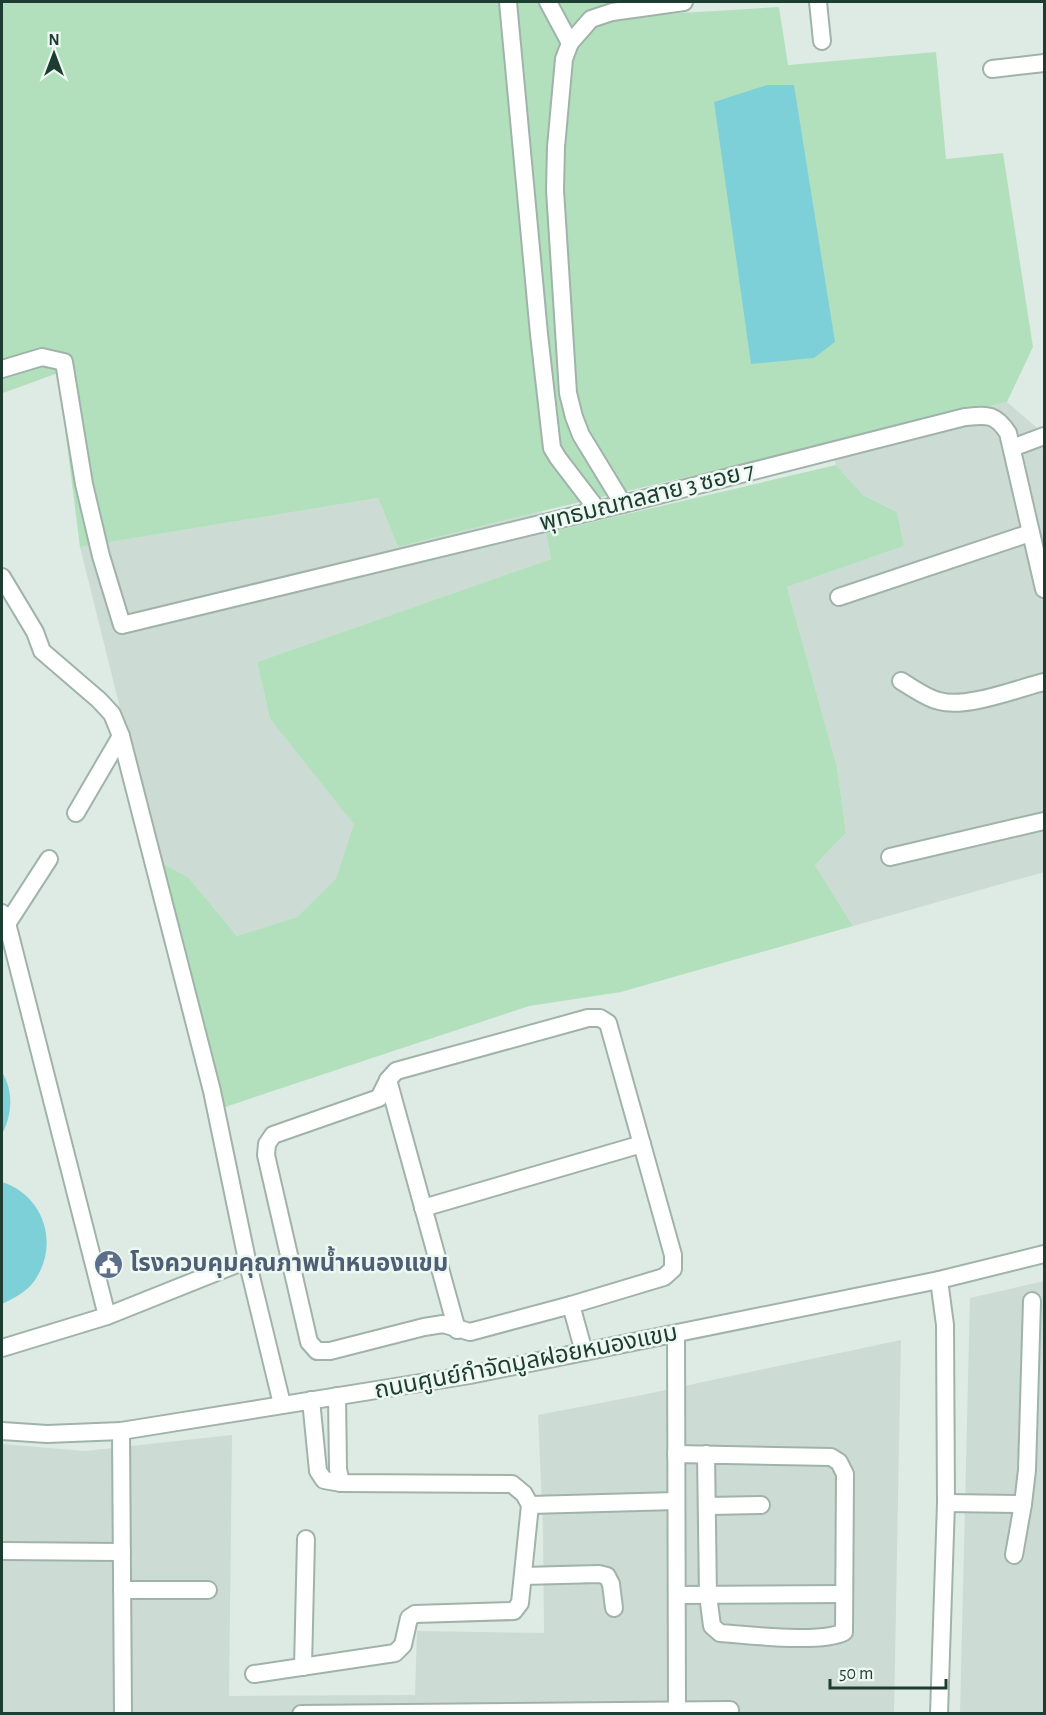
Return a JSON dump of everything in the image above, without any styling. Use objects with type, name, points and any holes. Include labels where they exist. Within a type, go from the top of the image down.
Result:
[{"type":"street","points":[[508,2],[552,448],[597,509]]},
{"type":"street","points":[[548,2],[570,43]]},
{"type":"street","points":[[623,504],[581,435],[568,393],[555,190],[556,147],[564,58],[570,43],[591,20],[612,12],[684,2]]},
{"type":"street","points":[[818,2],[822,40]]},
{"type":"street","points":[[992,69],[1044,63]]},
{"type":"street","name":"พุทธมณฑลสาย 3 ซอย 7","points":[[2,369],[42,357],[64,362],[84,484],[100,556],[122,625],[623,504],[965,417],[985,415],[1000,421],[1008,433],[1044,589]]},
{"type":"street","points":[[1012,448],[1044,436]]},
{"type":"street","points":[[838,597],[1029,528],[1044,519]]},
{"type":"street","points":[[2,577],[35,632],[42,651],[99,700],[112,714],[121,736],[212,1091],[247,1260],[282,1404]]},
{"type":"street","points":[[901,681],[936,700],[950,704],[967,703],[1044,682]]},
{"type":"street","points":[[76,813],[121,736]]},
{"type":"street","points":[[890,857],[1044,821]]},
{"type":"street","points":[[48,859],[4,918],[107,1316]]},
{"type":"street","points":[[588,1018],[600,1018],[609,1023],[673,1255],[673,1269],[664,1277],[470,1332],[443,1324],[330,1351],[316,1351],[309,1342],[266,1155],[267,1144],[273,1135],[379,1098],[388,1080],[396,1071],[588,1018]]},
{"type":"street","points":[[388,1080],[457,1330]]},
{"type":"street","points":[[423,1208],[642,1144]]},
{"type":"street","name":"ถนนศูนย์กำจัดมูลฝอยหนองแขม","points":[[2,1431],[48,1434],[121,1431],[176,1424],[282,1404],[470,1375],[939,1280],[1044,1254]]},
{"type":"street","points":[[2,1348],[107,1316],[247,1260]]},
{"type":"street","points":[[939,1280],[945,1325],[946,1503],[939,1713]]},
{"type":"street","points":[[1014,1556],[1023,1504],[1037,1387],[1032,1301]]},
{"type":"street","points":[[571,1305],[584,1352]]},
{"type":"street","points":[[676,1334],[677,1710]]},
{"type":"street","points":[[337,1396],[338,1468],[341,1483]]},
{"type":"street","points":[[254,1674],[395,1653],[403,1645],[409,1618],[415,1614],[514,1611],[520,1603],[530,1505],[524,1494],[512,1484],[341,1483],[324,1480],[318,1471],[311,1400]]},
{"type":"street","points":[[121,1431],[123,1713]]},
{"type":"street","points":[[676,1454],[706,1454],[831,1457],[838,1462],[845,1474],[844,1632],[836,1636],[818,1638],[720,1633],[712,1626],[708,1595],[706,1454]]},
{"type":"street","points":[[530,1505],[676,1501]]},
{"type":"street","points":[[946,1503],[1023,1504]]},
{"type":"street","points":[[707,1506],[761,1505]]},
{"type":"street","points":[[303,1667],[306,1539]]},
{"type":"street","points":[[2,1551],[122,1552]]},
{"type":"street","points":[[523,1576],[599,1574],[607,1576],[614,1608]]},
{"type":"street","points":[[122,1590],[208,1590]]},
{"type":"street","points":[[677,1595],[843,1594]]},
{"type":"street","points":[[301,1713],[730,1710]]},
{"type":"shaded area","points":[[1007,402],[1044,434],[1044,872],[853,926],[815,865],[846,833],[837,767],[787,587],[904,546],[897,512],[863,495],[836,465],[830,443]]},
{"type":"shaded area","points":[[378,498],[398,547],[542,511],[551,559],[257,662],[270,719],[355,824],[336,880],[297,917],[237,936],[188,877],[158,861],[80,547]]},
{"type":"shaded area","points":[[1044,1281],[1044,1713],[960,1714],[970,1298]]},
{"type":"shaded area","points":[[901,1340],[894,1713],[2,1713],[2,1444],[85,1451],[232,1435],[229,1696],[415,1695],[417,1631],[544,1633],[543,1529],[538,1415]]},
{"type":"green space","points":[[2,2],[646,2],[648,15],[779,7],[788,65],[936,52],[946,159],[1003,153],[1033,347],[1007,402],[398,547],[378,498],[80,547],[58,373],[3,393],[2,391]]},
{"type":"green space","points":[[836,465],[863,495],[897,512],[904,546],[787,587],[837,767],[846,833],[815,865],[853,926],[621,992],[529,1006],[219,1109],[158,861],[188,877],[237,936],[297,917],[336,879],[354,824],[270,719],[257,662],[551,559],[546,533]]},
{"type":"water","points":[[767,85],[794,85],[835,342],[814,358],[751,364],[714,102]]},
{"type":"water","points":[[2,1072],[10,1095],[10,1111],[2,1134]]},
{"type":"water","points":[[2,1182],[16,1188],[37,1209],[46,1236],[46,1251],[42,1266],[32,1284],[16,1297],[2,1304]]},
{"type":"place","name":"โรงควบคุมคุณภาพน้ำหนองแขม","points":[[109,1264]]}]
